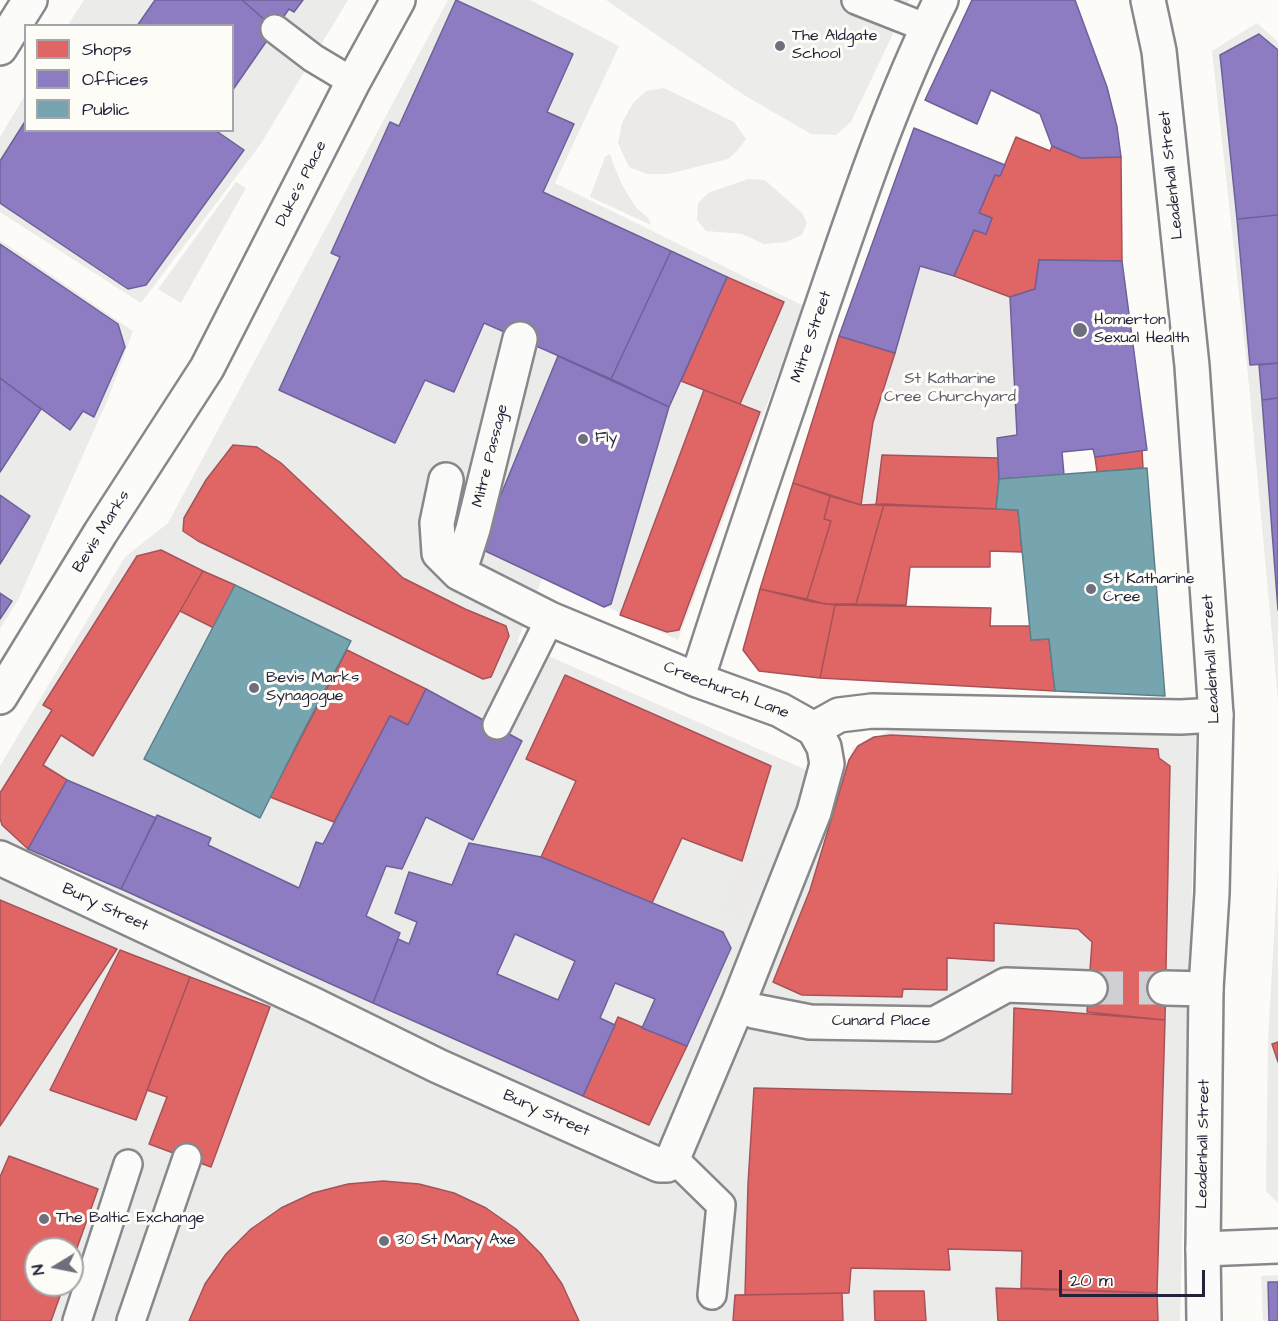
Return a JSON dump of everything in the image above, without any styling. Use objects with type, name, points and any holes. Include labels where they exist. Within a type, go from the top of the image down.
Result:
[{"type":"street","points":[[0,48],[30,0]]},
{"type":"street","name":"Duke's Place","points":[[207,368],[353,82],[398,0]]},
{"type":"street","name":"Leadenhall Street","points":[[1148,0],[1159,51],[1192,366],[1216,715],[1212,893],[1206,989],[1204,1321]]},
{"type":"street","name":"Mitre Street","points":[[697,680],[761,482],[868,171],[903,81],[934,14]]},
{"type":"street","name":"Mitre Passage","points":[[459,573],[473,529],[520,339]]},
{"type":"street","name":"Bevis Marks","points":[[0,697],[101,532],[207,368]]},
{"type":"street","name":"Creechurch Lane","points":[[446,480],[437,523],[439,552],[459,573],[550,619],[697,680],[780,710],[814,729]]},
{"type":"street","points":[[673,1158],[738,1004],[814,812],[827,764],[824,747],[814,729],[839,715],[872,711],[1181,717],[1216,715]]},
{"type":"street","name":"Bury Street","points":[[0,858],[312,1004],[438,1066],[659,1165],[667,1165],[673,1158]]},
{"type":"street","name":"Cunard Place","points":[[738,1004],[754,1011],[810,1022],[935,1024],[1006,985],[1090,988]]},
{"type":"street","points":[[1165,988],[1206,989]]},
{"type":"street","points":[[1203,1249],[1278,1246]]},
{"type":"lane","points":[[856,0],[934,14]]},
{"type":"lane","points":[[275,29],[313,57],[353,82]]},
{"type":"lane","points":[[497,725],[550,619]]},
{"type":"lane","points":[[130,1321],[187,1158]]},
{"type":"lane","points":[[673,1158],[721,1205],[712,1295]]},
{"type":"lane","points":[[77,1321],[128,1164]]},
{"type":"shaded area","points":[[84,0],[348,0],[260,145],[141,303],[0,212],[0,137],[24,97],[24,132],[234,132],[234,24],[69,24]]},
{"type":"shaded area","points":[[448,0],[530,0],[619,46],[555,183],[804,306],[678,640],[543,577],[517,642],[838,784],[853,748],[904,724],[1196,736],[1180,1321],[0,1321],[0,766],[125,557],[168,523]]},
{"type":"shaded area","name":"The Aldgate School","points":[[606,0],[909,0],[851,122],[836,135],[811,134],[744,95]]},
{"type":"shaded area","points":[[1257,23],[1278,42],[1278,700],[1248,375],[1212,51]]},
{"type":"shaded area","points":[[0,240],[133,331],[108,399],[18,600],[0,629]]},
{"type":"shaded area","points":[[1278,866],[1278,1203],[1266,1191],[1268,1040]]},
{"type":"shaded area","points":[[1278,1275],[1278,1321],[1263,1321],[1261,1276]]},
{"type":"green space","points":[[664,88],[734,122],[746,139],[728,159],[668,174],[647,174],[629,167],[618,143],[622,123],[633,103],[646,91]]},
{"type":"green space","points":[[610,154],[628,195],[636,207],[649,219],[651,225],[590,197],[605,157]]},
{"type":"green space","points":[[748,179],[765,180],[802,213],[807,223],[802,235],[786,242],[764,244],[742,234],[706,231],[697,220],[698,203],[708,193]]},
{"type":"green space","points":[[236,182],[246,188],[181,303],[158,289]]},
{"type":"green space","name":"St Katharine Cree Churchyard","points":[[920,266],[1010,297],[1017,435],[997,438],[998,458],[882,455],[876,505],[861,505],[873,422],[898,346]]},
{"type":"green space","points":[[747,852],[765,860],[742,917],[723,909]]},
{"type":"building: Shops","points":[[1016,137],[1050,151],[1052,146],[1081,158],[1121,157],[1122,261],[1039,260],[1035,289],[1010,297],[954,276],[974,230],[986,234],[992,218],[979,213],[995,175],[1000,176]]},
{"type":"building: Shops","points":[[727,277],[784,302],[740,404],[681,381]]},
{"type":"building: Shops","points":[[839,336],[895,353],[873,422],[861,505],[793,483]]},
{"type":"building: Shops","points":[[704,390],[760,412],[679,630],[667,632],[620,615]]},
{"type":"building: Shops","points":[[233,445],[257,447],[281,463],[403,578],[465,609],[506,626],[509,636],[491,677],[483,679],[198,541],[183,531],[184,518],[206,480]]},
{"type":"building: Shops","points":[[1142,450],[1143,468],[1097,472],[1095,457]]},
{"type":"building: Shops","points":[[882,455],[998,458],[999,479],[996,509],[876,505]]},
{"type":"building: Shops","points":[[793,483],[830,496],[824,519],[831,521],[807,599],[760,589]]},
{"type":"building: Shops","points":[[830,496],[861,505],[884,504],[856,604],[825,604],[807,599],[831,521],[824,519]]},
{"type":"building: Shops","points":[[884,504],[1018,510],[1022,552],[990,551],[990,567],[910,567],[906,605],[856,604]]},
{"type":"building: Shops","points":[[161,550],[203,571],[93,756],[61,735],[43,765],[67,780],[28,849],[2,825],[0,793],[52,710],[43,705],[137,556]]},
{"type":"building: Shops","points":[[203,571],[235,585],[214,628],[180,611]]},
{"type":"building: Shops","points":[[760,589],[835,605],[820,678],[759,671],[743,650]]},
{"type":"building: Shops","points":[[835,605],[991,608],[990,626],[1030,626],[1031,640],[1049,639],[1055,691],[820,678]]},
{"type":"building: Shops","points":[[347,650],[426,689],[408,725],[390,716],[334,822],[270,797]]},
{"type":"building: Shops","points":[[565,675],[771,766],[742,861],[682,838],[652,903],[541,857],[576,781],[526,759]]},
{"type":"building: Shops","points":[[891,735],[1158,749],[1159,758],[1170,766],[1165,1020],[1087,1012],[1092,942],[1078,929],[994,923],[994,961],[947,958],[947,990],[903,989],[902,997],[802,995],[773,982],[810,890],[849,760],[858,746],[874,737]]},
{"type":"building: Shops","points":[[0,900],[117,949],[0,1126]]},
{"type":"building: Shops","points":[[120,950],[190,977],[136,1120],[50,1090]]},
{"type":"building: Shops","points":[[190,977],[270,1007],[211,1167],[149,1144],[167,1097],[147,1090]]},
{"type":"building: Shops","points":[[1014,1008],[1165,1020],[1157,1293],[1021,1288],[1022,1251],[948,1249],[950,1270],[851,1268],[849,1293],[745,1295],[748,1184],[754,1088],[1012,1094]]},
{"type":"building: Shops","points":[[618,1017],[687,1046],[649,1125],[583,1096]]},
{"type":"building: Shops","points":[[1278,1042],[1278,1062],[1272,1044]]},
{"type":"building: Shops","name":"The Baltic Exchange","points":[[9,1156],[98,1189],[81,1237],[24,1237],[24,1297],[60,1297],[51,1321],[0,1321],[0,1177]]},
{"type":"building: Shops","name":"30 St Mary Axe","points":[[383,1181],[419,1184],[454,1193],[486,1208],[516,1229],[541,1254],[562,1284],[579,1321],[189,1321],[205,1284],[226,1254],[251,1229],[281,1208],[313,1193],[348,1184]]},
{"type":"building: Shops","points":[[996,1288],[1157,1293],[1158,1321],[998,1321]]},
{"type":"building: Shops","points":[[874,1291],[924,1291],[926,1321],[875,1321]]},
{"type":"building: Shops","points":[[842,1293],[843,1321],[733,1321],[735,1295]]},
{"type":"building: Offices","points":[[155,0],[242,0],[275,29],[234,88],[234,24],[138,24]]},
{"type":"building: Offices","points":[[242,0],[303,0],[294,12],[289,9],[275,29]]},
{"type":"building: Offices","points":[[456,0],[573,54],[547,112],[574,124],[543,192],[671,251],[611,379],[484,323],[454,392],[425,380],[395,443],[279,390],[340,257],[331,253],[390,122],[399,126]]},
{"type":"building: Offices","points":[[972,0],[1075,0],[1107,87],[1117,127],[1121,157],[1081,158],[1052,146],[1040,114],[991,90],[977,124],[925,100]]},
{"type":"building: Offices","points":[[1259,34],[1278,50],[1278,215],[1237,219],[1220,55]]},
{"type":"building: Offices","points":[[24,123],[24,132],[218,132],[244,150],[146,285],[128,289],[0,203],[0,161]]},
{"type":"building: Offices","points":[[914,128],[1005,165],[1000,176],[995,175],[979,213],[992,218],[986,234],[974,230],[954,276],[920,266],[895,353],[839,336]]},
{"type":"building: Offices","points":[[1278,215],[1278,363],[1250,365],[1237,219]]},
{"type":"building: Offices","points":[[0,244],[118,324],[125,347],[94,417],[83,411],[70,430],[0,378]]},
{"type":"building: Offices","points":[[671,251],[727,277],[669,407],[611,379]]},
{"type":"building: Offices","points":[[1039,260],[1122,261],[1147,450],[1095,457],[1093,449],[1062,452],[1064,475],[999,479],[997,438],[1017,435],[1010,297],[1035,289]]},
{"type":"building: Offices","points":[[558,356],[669,407],[611,604],[604,607],[479,548]]},
{"type":"building: Offices","points":[[1278,363],[1278,398],[1262,400],[1259,365]]},
{"type":"building: Offices","points":[[0,378],[41,409],[0,472]]},
{"type":"building: Offices","points":[[1278,398],[1278,610],[1262,400]]},
{"type":"building: Offices","points":[[0,495],[30,516],[0,564]]},
{"type":"building: Offices","points":[[0,593],[12,601],[0,619]]},
{"type":"building: Offices","points":[[426,689],[522,741],[473,840],[426,817],[402,869],[386,866],[366,916],[400,933],[373,1003],[121,889],[157,815],[211,838],[208,845],[299,888],[316,842],[323,844],[390,716],[408,725]]},
{"type":"building: Offices","points":[[67,780],[156,818],[121,889],[28,849]]},
{"type":"building: Offices","points":[[469,843],[541,857],[723,932],[731,948],[687,1046],[642,1028],[655,999],[615,983],[600,1018],[615,1025],[583,1096],[373,1003],[398,939],[409,944],[417,922],[395,913],[409,872],[452,885]],"holes":[[[515,934],[575,961],[558,1000],[497,974]]]},
{"type":"building: Offices","points":[[1268,1282],[1278,1282],[1278,1321],[1269,1321]]},
{"type":"building: Public","name":"St Katharine Cree","points":[[1147,468],[1165,696],[1055,691],[1049,639],[1031,640],[1018,510],[996,509],[999,479]]},
{"type":"building: Public","name":"Bevis Marks Synagogue","points":[[235,585],[351,641],[260,818],[144,759]]},
{"type":"tunnel","points":[[1090,988],[1165,988]]},
{"type":"place","name":"The Aldgate School","points":[[780,46]]},
{"type":"place","name":"Homerton Sexual Health","points":[[1080,330]]},
{"type":"place","name":"Fly","points":[[583,439]]},
{"type":"place","name":"St Katharine Cree","points":[[1091,589]]},
{"type":"place","name":"Bevis Marks Synagogue","points":[[254,688]]},
{"type":"place","name":"The Baltic Exchange","points":[[44,1219]]},
{"type":"place","name":"30 St Mary Axe","points":[[384,1241]]}]
